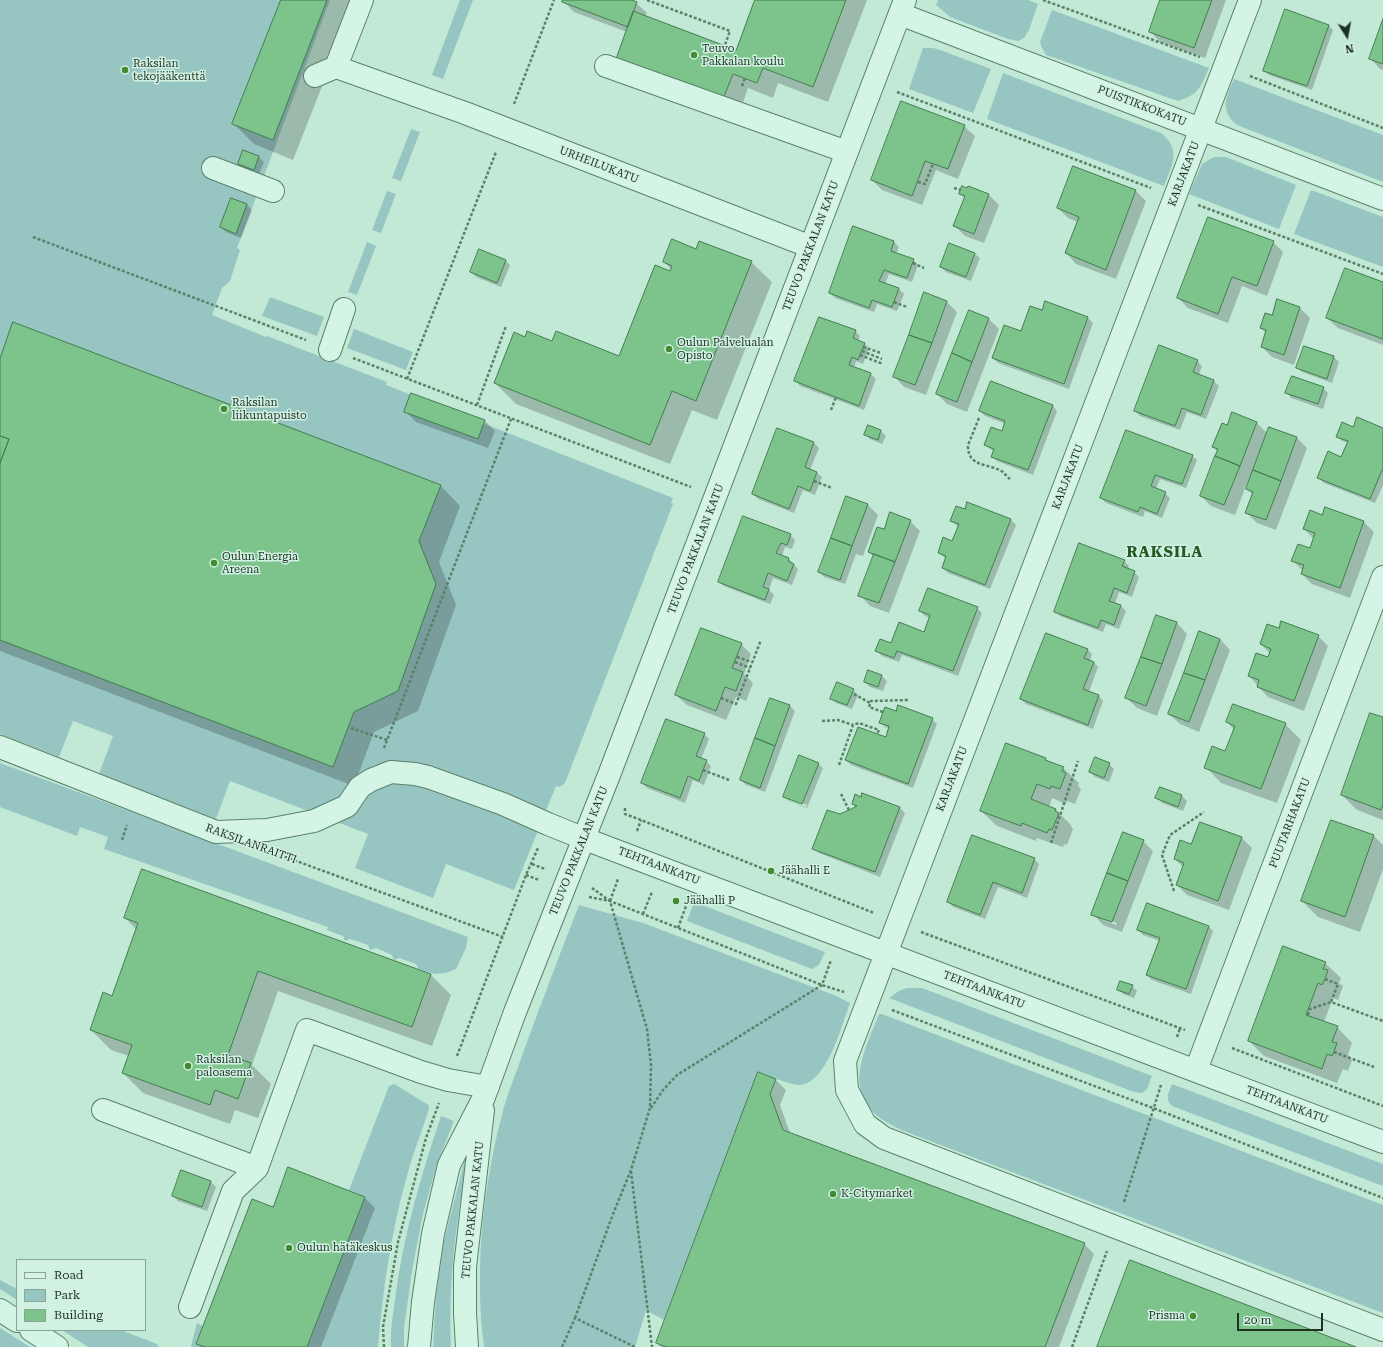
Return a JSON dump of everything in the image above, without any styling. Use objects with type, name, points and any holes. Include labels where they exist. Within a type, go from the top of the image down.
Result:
[{"type":"street","points":[[315,76],[336,67],[362,0]]},
{"type":"street","name":"KARJAKATU","points":[[1250,0],[845,1061],[847,1090],[865,1124],[884,1138],[1383,1330]]},
{"type":"street","name":"PUISTIKKOKATU","points":[[903,7],[1201,129],[1383,199]]},
{"type":"street","name":"TEUVO PAKKALAN KATU","points":[[419,1347],[432,1234],[449,1165],[486,1092],[515,1012],[585,838],[903,7]]},
{"type":"street","points":[[606,66],[847,152]]},
{"type":"street","name":"URHEILUKATU","points":[[336,67],[387,84],[811,247]]},
{"type":"street","points":[[213,168],[273,191]]},
{"type":"street","points":[[330,350],[344,309]]},
{"type":"street","name":"PUUTARHAKATU","points":[[1196,1070],[1383,577]]},
{"type":"street","name":"RAKSILANRAITTI","points":[[0,747],[216,832]]},
{"type":"street","name":"TEHTAANKATU","points":[[216,832],[267,830],[314,821],[347,806],[360,787],[371,780],[391,772],[415,774],[428,777],[503,804],[548,824],[1383,1142]]},
{"type":"street","points":[[190,1307],[233,1191],[257,1168],[307,1030],[422,1072],[486,1092]]},
{"type":"street","name":"TEUVO PAKKALAN KATU","points":[[467,1347],[465,1267],[486,1092]]},
{"type":"street","points":[[103,1110],[257,1168]]},
{"type":"street","points":[[0,1310],[16,1320]]},
{"type":"street","points":[[33,1331],[57,1347]]},
{"type":"path","points":[[407,379],[554,0]]},
{"type":"path","points":[[647,0],[730,31],[725,45]]},
{"type":"path","points":[[874,83],[1383,274]]},
{"type":"path","points":[[918,182],[925,184],[933,164]]},
{"type":"path","points":[[954,188],[961,190]]},
{"type":"path","points":[[33,237],[691,487]]},
{"type":"path","points":[[912,263],[924,268]]},
{"type":"path","points":[[894,302],[907,307]]},
{"type":"path","points":[[477,406],[506,326]]},
{"type":"path","points":[[863,347],[881,354]]},
{"type":"path","points":[[862,351],[882,359]]},
{"type":"path","points":[[860,356],[883,364]]},
{"type":"path","points":[[831,410],[836,397]]},
{"type":"path","points":[[979,418],[968,445],[970,458],[976,462],[1002,472],[1010,479]]},
{"type":"path","points":[[371,780],[511,419]]},
{"type":"path","points":[[814,481],[832,488]]},
{"type":"path","points":[[721,698],[736,704],[761,640]]},
{"type":"path","points":[[737,656],[752,662]]},
{"type":"path","points":[[734,662],[750,668]]},
{"type":"path","points":[[854,694],[870,703]]},
{"type":"path","points":[[870,703],[871,701],[908,700]]},
{"type":"path","points":[[870,703],[869,707],[883,712]]},
{"type":"path","points":[[822,721],[838,720],[853,725],[859,723],[879,730],[877,734]]},
{"type":"path","points":[[839,765],[853,725]]},
{"type":"path","points":[[351,728],[387,740]]},
{"type":"path","points":[[1051,843],[1078,761]]},
{"type":"path","points":[[703,770],[729,780]]},
{"type":"path","points":[[841,794],[848,810]]},
{"type":"path","points":[[625,802],[625,814],[898,923],[1180,1028],[1383,1106]]},
{"type":"path","points":[[1174,891],[1162,855],[1170,835],[1204,812]]},
{"type":"path","points":[[635,837],[641,820]]},
{"type":"path","name":"RAKSILANRAITTI","points":[[275,853],[503,937],[526,875]]},
{"type":"path","points":[[545,882],[526,875],[532,864],[550,870]]},
{"type":"path","points":[[562,1347],[575,1318],[613,1214],[631,1170],[650,1108],[651,1064],[647,1029],[610,901],[620,873]]},
{"type":"path","points":[[587,884],[610,901]]},
{"type":"path","points":[[643,914],[652,891]]},
{"type":"path","points":[[582,896],[610,901],[822,985],[869,1001],[1153,1108],[1383,1198]]},
{"type":"path","points":[[678,928],[686,904]]},
{"type":"path","points":[[1325,979],[1338,984],[1331,1002]]},
{"type":"path","points":[[650,1108],[663,1090],[677,1075],[822,985]]},
{"type":"path","points":[[1308,1015],[1310,1010],[1331,1002],[1383,1021]]},
{"type":"path","points":[[1072,1347],[1116,1228],[1153,1108],[1180,1028]]},
{"type":"path","points":[[1334,1052],[1374,1067]]},
{"type":"path","points":[[631,1170],[652,1347]]},
{"type":"path","points":[[575,1318],[635,1347]]},
{"type":"green space","name":"Raksilan liikuntapuisto","points":[[0,0],[330,0],[237,248],[240,250],[230,281],[222,288],[212,315],[266,337],[267,336],[387,382],[386,385],[673,498],[671,503],[673,504],[565,783],[560,787],[556,786],[514,890],[446,864],[433,898],[355,868],[368,834],[230,781],[216,819],[99,774],[113,736],[73,721],[59,757],[0,734]]},
{"type":"green space","points":[[460,0],[473,0],[443,79],[432,75]]},
{"type":"green space","points":[[938,0],[1028,0],[1038,4],[1029,30],[1024,38],[1018,41],[1008,39],[950,17],[936,5]]},
{"type":"green space","points":[[1052,10],[1209,68],[1204,80],[1195,93],[1178,101],[1046,55],[1040,42]]},
{"type":"green space","points":[[923,48],[940,50],[991,69],[973,113],[909,89]]},
{"type":"green space","points":[[1003,73],[1161,133],[1167,139],[1173,152],[1172,164],[1164,186],[987,119]]},
{"type":"green space","points":[[1234,79],[1383,135],[1383,182],[1237,125],[1231,119],[1226,109],[1227,98]]},
{"type":"green space","points":[[411,129],[420,132],[401,181],[392,178]]},
{"type":"green space","points":[[1214,157],[1226,157],[1296,185],[1279,229],[1189,194],[1202,164]]},
{"type":"green space","points":[[1311,190],[1383,217],[1383,267],[1294,234]]},
{"type":"green space","points":[[387,191],[396,194],[381,233],[372,230]]},
{"type":"green space","points":[[367,242],[376,246],[357,295],[348,292]]},
{"type":"green space","points":[[270,297],[324,317],[317,336],[262,316]]},
{"type":"green space","points":[[354,329],[413,352],[406,370],[347,348]]},
{"type":"green space","points":[[0,763],[468,937],[466,948],[456,969],[446,973],[435,974],[419,969],[416,964],[399,958],[394,960],[392,955],[376,948],[370,950],[368,945],[350,939],[345,941],[343,936],[327,930],[328,927],[104,849],[108,837],[80,827],[77,836],[0,807]]},
{"type":"green space","points":[[694,902],[825,952],[819,965],[812,969],[687,921]]},
{"type":"green space","points":[[579,905],[643,923],[834,995],[850,1003],[838,1038],[826,1064],[810,1082],[796,1085],[758,1072],[664,1320],[646,1310],[635,1347],[484,1347],[481,1317],[480,1256],[486,1196],[497,1136],[504,1107],[511,1087]]},
{"type":"green space","points":[[907,988],[922,988],[1152,1076],[1147,1089],[1142,1093],[1134,1092],[889,998],[899,991]]},
{"type":"green space","points":[[879,1014],[1383,1205],[1383,1313],[901,1130],[884,1121],[875,1114],[866,1103],[861,1091],[859,1078],[864,1052]]},
{"type":"green space","points":[[394,1084],[427,1104],[429,1109],[409,1167],[396,1218],[385,1282],[378,1347],[307,1347],[365,1197],[349,1190],[389,1086]]},
{"type":"green space","points":[[1172,1084],[1383,1164],[1383,1186],[1172,1106],[1168,1101],[1168,1098]]},
{"type":"green space","points":[[441,1116],[454,1121],[437,1164],[423,1214],[412,1271],[404,1328],[404,1347],[391,1347],[398,1275],[420,1183]]},
{"type":"green space","points":[[466,1155],[469,1157],[460,1203],[452,1275],[450,1323],[451,1347],[433,1347],[436,1297],[444,1241]]},
{"type":"green space","points":[[0,1280],[16,1288],[16,1299],[0,1289]]},
{"type":"green space","points":[[197,1323],[203,1326],[196,1344],[205,1347],[191,1346]]},
{"type":"green space","points":[[0,1328],[30,1347],[0,1347]]},
{"type":"green space","points":[[64,1331],[124,1331],[157,1344],[158,1347],[88,1347]]},
{"type":"building","points":[[281,0],[327,0],[273,140],[232,124]]},
{"type":"building","points":[[563,0],[632,0],[637,2],[628,27],[562,2]]},
{"type":"building","points":[[755,0],[846,0],[813,87],[763,68],[757,83],[733,74],[723,99],[616,59],[633,11],[736,50]]},
{"type":"building","points":[[1160,0],[1212,0],[1194,48],[1149,32]]},
{"type":"building","points":[[1285,9],[1329,25],[1307,86],[1263,71]]},
{"type":"building","points":[[1383,19],[1383,64],[1369,59]]},
{"type":"building","points":[[901,101],[965,125],[948,169],[925,161],[912,196],[871,180]]},
{"type":"building","points":[[243,150],[259,156],[254,170],[238,164]]},
{"type":"building","points":[[1073,166],[1136,190],[1106,270],[1065,253],[1079,217],[1057,208]]},
{"type":"building","points":[[962,186],[967,188],[968,186],[989,194],[974,234],[953,226],[965,196],[959,194]]},
{"type":"building","points":[[231,198],[247,204],[236,234],[220,227]]},
{"type":"building","points":[[1208,217],[1274,241],[1257,286],[1232,277],[1218,314],[1177,298]]},
{"type":"building","points":[[853,226],[894,241],[891,251],[914,259],[907,278],[884,270],[879,281],[899,288],[892,307],[872,300],[869,308],[829,293]]},
{"type":"building","name":"Oulun Palvelualan Opisto","points":[[672,239],[696,249],[699,241],[752,261],[696,401],[672,391],[650,445],[494,383],[514,332],[525,337],[527,331],[552,341],[556,331],[619,356],[655,265],[670,271],[672,266],[663,262]]},
{"type":"building","points":[[949,243],[975,253],[966,277],[940,267]]},
{"type":"building","points":[[479,249],[506,260],[497,283],[470,272]]},
{"type":"building","points":[[1345,268],[1383,282],[1383,339],[1326,318]]},
{"type":"building","points":[[924,292],[947,301],[932,343],[909,335]]},
{"type":"building","points":[[1277,299],[1300,307],[1284,355],[1261,347],[1266,330],[1260,328],[1265,313],[1272,315]]},
{"type":"building","points":[[1045,301],[1088,317],[1064,384],[992,358],[1004,325],[1021,331],[1030,306],[1042,310]]},
{"type":"building","points":[[969,310],[989,318],[972,362],[952,353]]},
{"type":"building","points":[[819,317],[856,330],[853,338],[865,343],[858,360],[852,357],[849,365],[871,373],[859,406],[794,381]]},
{"type":"building","name":"Oulun Energia Areena","points":[[13,322],[441,485],[419,541],[436,584],[398,691],[354,712],[333,767],[0,640],[0,463],[9,439],[0,436],[0,359]]},
{"type":"building","points":[[909,335],[932,343],[915,385],[893,377]]},
{"type":"building","points":[[1159,345],[1198,360],[1193,372],[1214,380],[1201,415],[1182,408],[1175,426],[1134,411]]},
{"type":"building","points":[[1304,346],[1334,356],[1327,379],[1296,368]]},
{"type":"building","points":[[952,353],[972,362],[957,402],[936,394]]},
{"type":"building","points":[[1292,376],[1324,387],[1318,404],[1285,393]]},
{"type":"building","points":[[991,381],[1053,405],[1028,470],[991,457],[994,449],[984,445],[991,427],[1002,431],[1005,421],[979,411]]},
{"type":"building","points":[[411,393],[485,420],[478,439],[404,412]]},
{"type":"building","points":[[1232,412],[1257,422],[1240,466],[1215,456],[1218,449],[1212,447],[1222,423],[1227,425]]},
{"type":"building","points":[[1357,417],[1383,428],[1383,468],[1370,499],[1317,478],[1328,451],[1341,457],[1348,441],[1336,437],[1342,422],[1353,427]]},
{"type":"building","points":[[868,425],[881,430],[878,440],[864,435]]},
{"type":"building","points":[[1269,427],[1297,437],[1281,481],[1253,470]]},
{"type":"building","points":[[777,428],[814,442],[805,467],[817,472],[810,491],[798,486],[789,509],[752,494]]},
{"type":"building","points":[[1126,430],[1193,455],[1182,484],[1155,475],[1151,486],[1166,492],[1157,514],[1140,507],[1138,512],[1100,498]]},
{"type":"building","points":[[0,436],[9,439],[0,463]]},
{"type":"building","points":[[1215,456],[1240,466],[1224,505],[1200,496]]},
{"type":"building","points":[[1253,470],[1281,481],[1266,520],[1245,513],[1253,492],[1246,489]]},
{"type":"building","points":[[846,496],[868,504],[852,546],[831,538]]},
{"type":"building","points":[[967,502],[1011,519],[985,585],[942,568],[946,556],[938,553],[943,537],[952,541],[959,524],[950,521],[956,506],[965,509]]},
{"type":"building","points":[[1325,507],[1364,521],[1340,588],[1301,574],[1304,565],[1291,561],[1298,544],[1310,548],[1315,533],[1303,529],[1310,510],[1322,515]]},
{"type":"building","points":[[890,512],[911,520],[895,562],[868,552],[877,527],[884,529]]},
{"type":"building","points":[[743,516],[791,534],[787,545],[781,543],[776,553],[789,558],[788,561],[794,564],[787,581],[768,573],[763,587],[769,589],[765,600],[718,582]]},
{"type":"building","points":[[831,538],[852,546],[840,580],[818,572]]},
{"type":"building","points":[[1079,543],[1125,560],[1122,566],[1135,571],[1127,593],[1114,588],[1109,601],[1121,605],[1114,625],[1101,620],[1098,628],[1054,612]]},
{"type":"building","points":[[874,554],[895,562],[879,603],[858,596]]},
{"type":"building","points":[[928,588],[978,607],[953,671],[897,651],[894,658],[875,651],[880,639],[891,643],[899,622],[924,632],[930,615],[919,611]]},
{"type":"building","points":[[1156,615],[1177,622],[1162,664],[1141,657]]},
{"type":"building","points":[[1281,621],[1319,635],[1294,701],[1257,687],[1259,680],[1248,676],[1256,653],[1268,657],[1271,649],[1260,644],[1267,624],[1279,628]]},
{"type":"building","points":[[701,628],[742,643],[732,668],[743,672],[736,691],[725,687],[716,711],[675,695]]},
{"type":"building","points":[[1199,631],[1220,639],[1205,680],[1184,673]]},
{"type":"building","points":[[1046,633],[1088,649],[1084,658],[1094,662],[1083,689],[1099,695],[1088,725],[1020,699]]},
{"type":"building","points":[[1141,657],[1162,664],[1146,706],[1125,698]]},
{"type":"building","points":[[868,670],[882,675],[878,687],[864,682]]},
{"type":"building","points":[[1184,673],[1205,680],[1189,722],[1168,714]]},
{"type":"building","points":[[837,682],[854,689],[847,705],[830,699]]},
{"type":"building","points":[[770,698],[790,705],[775,746],[755,738]]},
{"type":"building","points":[[1233,704],[1286,723],[1261,789],[1204,768],[1212,746],[1225,751],[1235,726],[1226,722]]},
{"type":"building","points":[[898,705],[933,718],[908,784],[845,760],[858,727],[886,737],[889,726],[879,723],[883,712],[885,707],[896,711]]},
{"type":"building","points":[[1370,713],[1383,717],[1383,805],[1381,810],[1341,795]]},
{"type":"building","points":[[666,719],[705,733],[696,756],[707,760],[699,781],[688,776],[680,798],[641,783]]},
{"type":"building","points":[[755,738],[775,746],[760,788],[740,780]]},
{"type":"building","points":[[1006,743],[1046,758],[1045,760],[1064,767],[1062,771],[1066,773],[1060,789],[1051,786],[1050,789],[1037,784],[1031,799],[1056,809],[1055,811],[1059,813],[1052,830],[1049,829],[1047,833],[1022,823],[1021,826],[980,811]]},
{"type":"building","points":[[799,755],[819,763],[802,804],[783,797]]},
{"type":"building","points":[[1095,757],[1110,763],[1104,778],[1089,772]]},
{"type":"building","points":[[1160,787],[1182,795],[1178,807],[1155,798]]},
{"type":"building","points":[[862,793],[900,807],[875,872],[812,849],[827,810],[840,814],[849,810],[857,806],[852,804],[855,794],[861,797]]},
{"type":"building","points":[[1331,820],[1374,835],[1345,917],[1301,901]]},
{"type":"building","points":[[1200,822],[1242,837],[1218,901],[1176,885],[1184,863],[1174,859],[1180,840],[1191,844]]},
{"type":"building","points":[[1123,832],[1144,840],[1128,881],[1107,873]]},
{"type":"building","points":[[972,835],[1035,858],[1022,893],[993,882],[980,915],[947,902]]},
{"type":"building","points":[[142,869],[431,974],[412,1027],[258,971],[228,1055],[251,1063],[238,1099],[215,1090],[210,1105],[122,1073],[132,1045],[90,1030],[103,992],[112,996],[138,923],[124,918]]},
{"type":"building","points":[[1107,873],[1128,881],[1112,922],[1091,915]]},
{"type":"building","points":[[1147,903],[1209,926],[1186,989],[1146,975],[1160,938],[1137,930]]},
{"type":"building","points":[[1283,946],[1326,962],[1323,969],[1328,970],[1325,979],[1322,985],[1318,983],[1306,1015],[1338,1026],[1332,1042],[1337,1043],[1334,1052],[1332,1056],[1327,1054],[1322,1069],[1248,1041]]},
{"type":"building","points":[[1120,981],[1133,985],[1129,994],[1117,990]]},
{"type":"building","name":"K-Citymarket","points":[[758,1072],[776,1079],[770,1094],[783,1130],[1085,1243],[1045,1347],[666,1347],[656,1343]]},
{"type":"building","name":"Oulun hätäkeskus","points":[[288,1167],[365,1197],[307,1347],[205,1347],[196,1344],[252,1199],[273,1207]]},
{"type":"building","points":[[181,1170],[211,1181],[202,1207],[172,1196]]},
{"type":"building","name":"Prisma","points":[[1130,1260],[1356,1347],[1097,1347]]},
{"type":"place","name":"Teuvo Pakkalan koulu","points":[[694,55]]},
{"type":"place","name":"Raksilan tekojääkenttä","points":[[125,70]]},
{"type":"place","name":"Oulun Palvelualan Opisto","points":[[669,349]]},
{"type":"place","name":"Raksilan liikuntapuisto","points":[[224,409]]},
{"type":"place","name":"Oulun Energia Areena","points":[[214,563]]},
{"type":"place","name":"Jäähalli E","points":[[771,871]]},
{"type":"place","name":"Jäähalli P","points":[[676,901]]},
{"type":"place","name":"Raksilan paloasema","points":[[188,1066]]},
{"type":"place","name":"K-Citymarket","points":[[833,1194]]},
{"type":"place","name":"Oulun hätäkeskus","points":[[289,1248]]},
{"type":"place","name":"Prisma","points":[[1193,1316]]},
{"type":"district","name":"RAKSILA","points":[[1165,553]]}]
